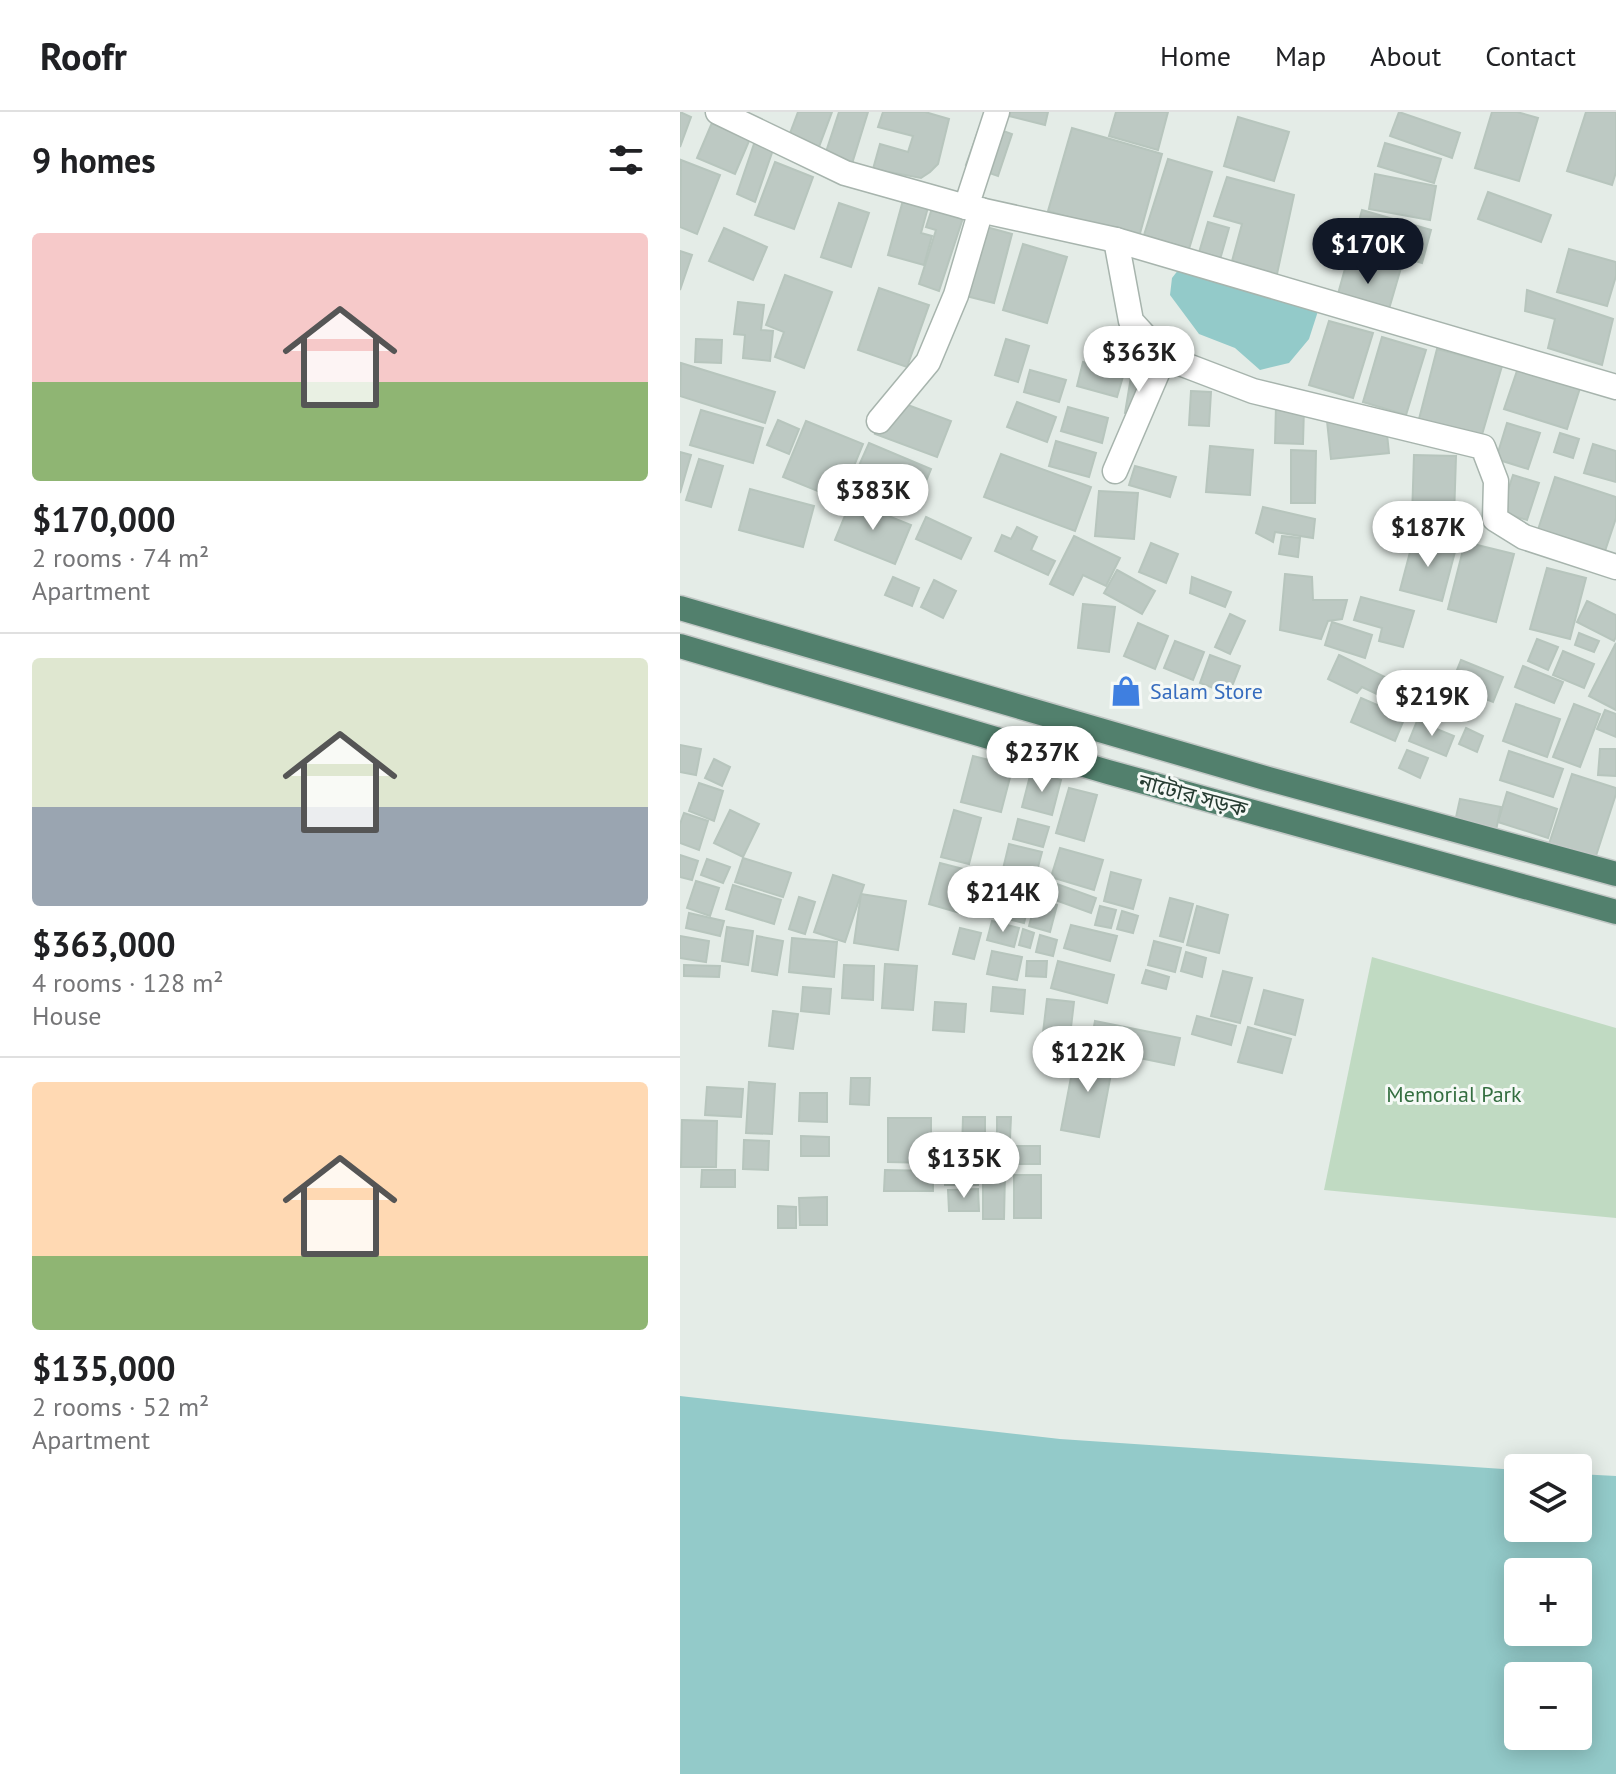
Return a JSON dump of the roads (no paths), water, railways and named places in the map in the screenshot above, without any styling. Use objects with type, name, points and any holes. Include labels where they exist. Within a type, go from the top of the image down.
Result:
[{"type":"highway","points":[[680,608],[1265,778],[1616,874]]},
{"type":"highway","name":"নাটোর সড়ক","points":[[680,646],[1108,772],[1616,912]]},
{"type":"street","points":[[718,112],[845,173],[973,208],[1116,240],[1616,387]]},
{"type":"street","points":[[879,421],[928,362],[956,295],[973,208],[997,112]]},
{"type":"street","points":[[1116,240],[1131,321],[1164,357],[1253,391],[1483,447],[1496,481],[1495,519],[1524,537],[1616,567]]},
{"type":"street","points":[[1115,471],[1164,357]]},
{"type":"water","points":[[1179,269],[1319,308],[1309,339],[1289,363],[1260,370],[1235,348],[1199,334],[1170,295],[1172,278]]},
{"type":"water","points":[[680,1396],[1060,1439],[1504,1469],[1504,1542],[1592,1542],[1592,1475],[1616,1476],[1616,1774],[680,1774]]},
{"type":"place","name":"Salam Store","points":[[1126,691]]},
{"type":"park label","name":"Memorial Park","points":[[1454,1094]]}]
